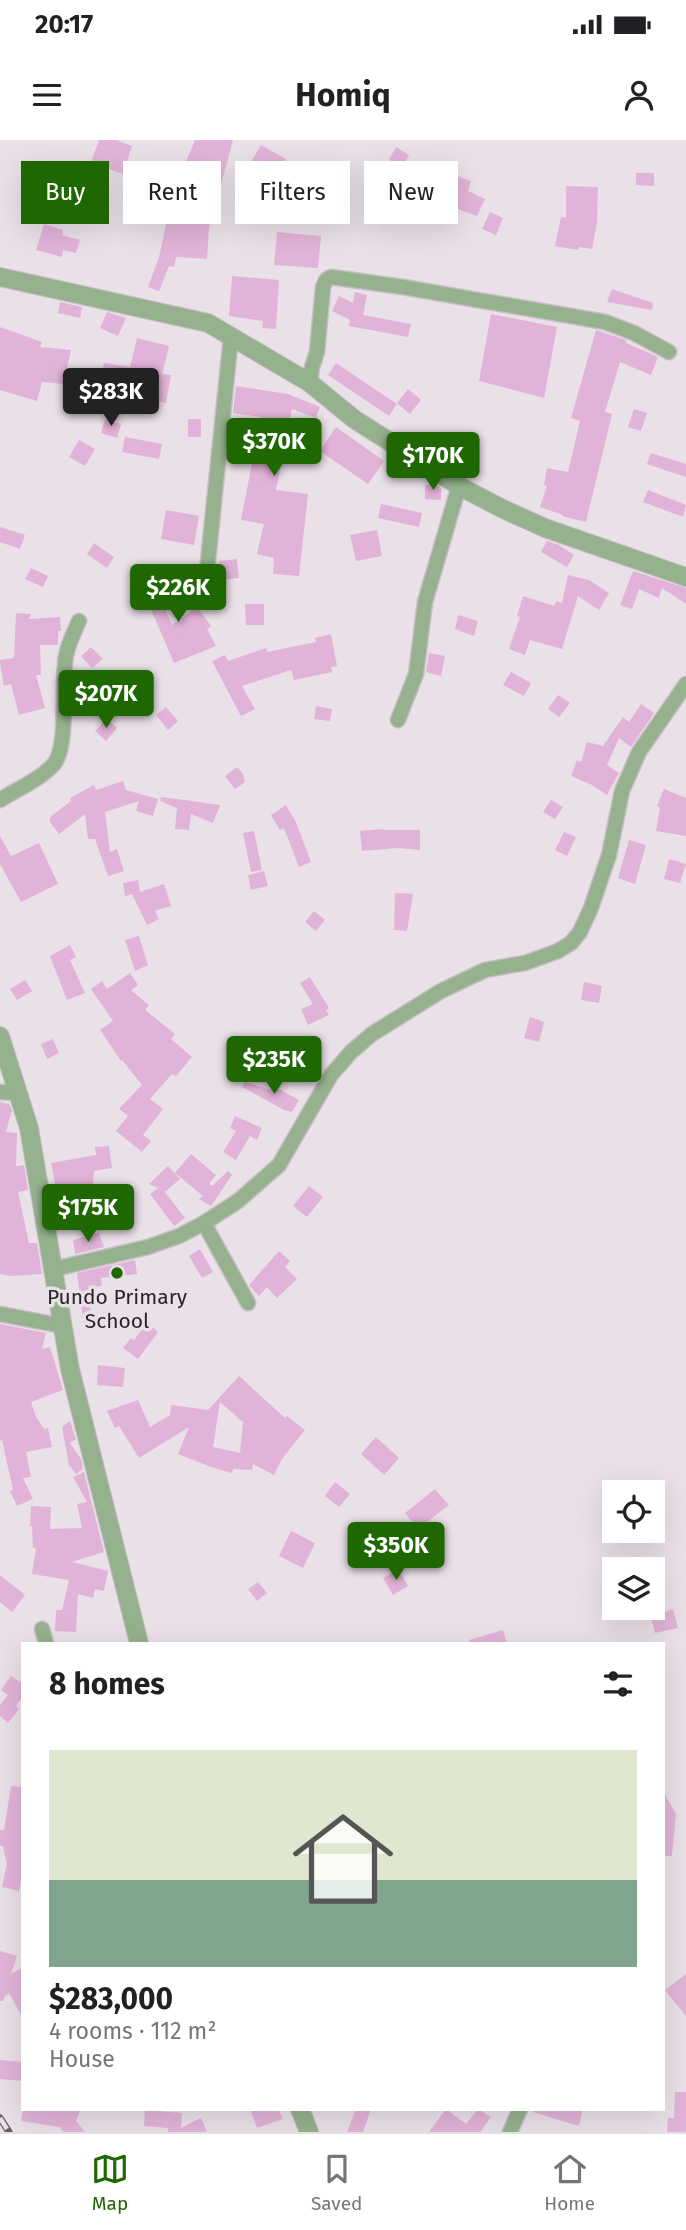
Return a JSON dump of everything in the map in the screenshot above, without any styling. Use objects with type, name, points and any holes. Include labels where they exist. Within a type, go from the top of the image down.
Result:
[{"type":"street","points":[[0,277],[208,323],[310,383],[354,419],[458,486],[545,528],[686,577]]},
{"type":"street","points":[[310,383],[317,352],[323,287],[331,277],[605,322],[634,333],[669,352]]},
{"type":"street","points":[[206,581],[231,336]]},
{"type":"street","points":[[398,720],[416,674],[425,602],[458,486]]},
{"type":"street","points":[[0,800],[37,777],[58,758],[66,656],[79,621]]},
{"type":"street","points":[[54,1269],[148,1247],[179,1236],[204,1223],[238,1201],[279,1165],[331,1075],[351,1052],[373,1034],[441,991],[485,970],[525,963],[558,951],[571,943],[580,932],[591,908],[609,855],[622,791],[639,752],[686,684]]},
{"type":"street","points":[[0,1036],[9,1092],[29,1128],[70,1369],[139,1642]]},
{"type":"street","points":[[204,1223],[248,1303]]},
{"type":"street","points":[[0,1314],[63,1326]]},
{"type":"street","points":[[301,2111],[309,2132]]},
{"type":"street","points":[[510,2132],[519,2111]]},
{"type":"building","points":[[99,140],[116,140],[132,146],[127,161],[123,161],[123,174],[109,169],[109,161],[92,161]]},
{"type":"building","points":[[195,140],[233,140],[221,184],[221,161],[186,161]]},
{"type":"building","points":[[261,145],[286,159],[285,161],[252,161]]},
{"type":"building","points":[[396,147],[409,155],[406,161],[389,160]]},
{"type":"building","points":[[636,173],[654,173],[654,186],[636,185]]},
{"type":"building","points":[[458,176],[471,181],[468,191],[485,199],[477,216],[458,209]]},
{"type":"building","points":[[566,186],[598,187],[597,222],[592,249],[579,247],[578,250],[555,246],[561,217],[566,218]]},
{"type":"building","points":[[490,212],[503,218],[496,235],[482,229]]},
{"type":"building","points":[[44,224],[63,230],[62,235],[80,240],[76,253],[63,250],[62,257],[36,250]]},
{"type":"building","points":[[166,224],[210,224],[207,259],[176,257],[174,267],[169,266],[159,291],[148,287],[159,257]]},
{"type":"building","points":[[277,232],[321,236],[318,268],[274,265]]},
{"type":"building","points":[[232,276],[279,280],[276,329],[262,328],[263,321],[229,316]]},
{"type":"building","points":[[612,289],[653,303],[652,310],[607,302]]},
{"type":"building","points":[[355,292],[367,295],[363,315],[411,324],[408,337],[349,326],[350,320],[332,311],[339,296],[353,303]]},
{"type":"building","points":[[60,302],[82,307],[80,318],[58,313]]},
{"type":"building","points":[[107,312],[126,318],[118,336],[100,328]]},
{"type":"building","points":[[491,314],[557,327],[544,398],[479,381]]},
{"type":"building","points":[[0,327],[42,342],[40,347],[71,350],[63,384],[42,382],[37,401],[0,390]]},
{"type":"building","points":[[596,330],[626,340],[626,343],[658,357],[651,375],[620,362],[605,412],[612,414],[586,522],[540,507],[547,486],[544,485],[547,468],[568,472],[580,421],[571,418]]},
{"type":"building","points":[[137,338],[169,346],[162,374],[171,375],[166,403],[99,390],[104,363],[130,367]]},
{"type":"building","points":[[336,363],[397,404],[389,416],[328,375]]},
{"type":"building","points":[[236,386],[288,394],[320,407],[316,418],[292,409],[276,490],[308,494],[299,576],[273,574],[274,558],[257,554],[264,524],[241,520],[261,417],[233,413]]},
{"type":"building","points":[[408,389],[421,400],[410,414],[397,403]]},
{"type":"building","points":[[634,409],[647,413],[641,431],[628,427]]},
{"type":"building","points":[[105,419],[121,424],[117,438],[101,433]]},
{"type":"building","points":[[188,419],[201,419],[201,437],[188,437]]},
{"type":"building","points":[[336,427],[384,461],[368,484],[320,451]]},
{"type":"building","points":[[125,437],[162,444],[159,459],[122,452]]},
{"type":"building","points":[[79,440],[95,449],[85,466],[69,457]]},
{"type":"building","points":[[651,453],[686,464],[686,477],[647,464]]},
{"type":"building","points":[[425,485],[437,485],[441,488],[441,500],[425,499]]},
{"type":"building","points":[[648,490],[686,505],[683,517],[643,502]]},
{"type":"building","points":[[381,504],[422,513],[419,527],[378,518]]},
{"type":"building","points":[[166,510],[199,516],[194,545],[161,539]]},
{"type":"building","points":[[0,527],[25,535],[20,549],[0,542]]},
{"type":"building","points":[[377,530],[382,556],[356,561],[350,535]]},
{"type":"building","points":[[547,541],[574,555],[567,567],[541,552]]},
{"type":"building","points":[[94,543],[114,557],[107,568],[87,554]]},
{"type":"building","points":[[237,559],[239,578],[221,580],[219,561]]},
{"type":"building","points":[[31,568],[48,576],[43,587],[25,579]]},
{"type":"building","points":[[633,571],[686,588],[686,604],[662,588],[659,598],[639,589],[632,609],[620,605]]},
{"type":"building","points":[[166,573],[172,587],[158,593],[172,625],[197,607],[211,626],[207,629],[216,646],[174,663],[140,584]]},
{"type":"building","points":[[568,575],[589,580],[609,593],[599,610],[578,596],[562,649],[530,640],[525,655],[509,649],[520,617],[517,616],[523,596],[554,606],[556,601],[562,603]]},
{"type":"building","points":[[245,604],[264,604],[264,625],[246,625]]},
{"type":"building","points":[[16,613],[31,614],[29,619],[60,617],[61,631],[58,631],[58,645],[40,645],[41,675],[36,675],[45,708],[19,715],[11,684],[4,686],[0,663],[0,660],[14,658]]},
{"type":"building","points":[[458,615],[478,621],[474,636],[455,629]]},
{"type":"building","points":[[331,634],[337,666],[331,667],[332,672],[294,680],[291,670],[242,686],[255,709],[241,716],[212,661],[225,655],[228,661],[266,648],[267,652],[316,642],[315,638]]},
{"type":"building","points":[[91,647],[103,659],[92,668],[81,656]]},
{"type":"building","points":[[429,653],[445,656],[441,676],[426,672]]},
{"type":"building","points":[[511,672],[531,683],[524,696],[503,685]]},
{"type":"building","points":[[558,695],[570,703],[559,717],[548,709]]},
{"type":"building","points":[[641,704],[654,713],[631,747],[619,738],[607,765],[619,773],[607,795],[571,776],[577,760],[581,762],[587,742],[603,746],[623,717],[629,722]]},
{"type":"building","points":[[316,706],[332,709],[330,721],[314,719]]},
{"type":"building","points":[[166,707],[178,721],[168,730],[156,715]]},
{"type":"building","points":[[107,719],[117,728],[106,741],[95,731]]},
{"type":"building","points":[[237,767],[245,782],[235,789],[225,776]]},
{"type":"building","points":[[123,781],[126,790],[158,799],[153,816],[136,811],[139,801],[105,812],[110,852],[117,849],[124,871],[108,876],[95,839],[88,839],[85,814],[59,834],[50,822],[50,817],[71,801],[70,798],[94,785],[96,790]]},
{"type":"building","points":[[664,789],[686,798],[686,836],[656,831],[660,808],[657,806]]},
{"type":"building","points":[[161,797],[220,805],[213,823],[191,814],[189,830],[175,829],[177,808],[160,801]]},
{"type":"building","points":[[551,800],[563,807],[555,819],[543,812]]},
{"type":"building","points":[[286,805],[296,822],[311,862],[299,867],[284,828],[280,830],[271,815]]},
{"type":"building","points":[[420,830],[420,850],[398,848],[362,851],[360,831]]},
{"type":"building","points":[[254,831],[262,870],[251,872],[243,833]]},
{"type":"building","points":[[564,832],[576,837],[567,856],[555,850]]},
{"type":"building","points":[[0,836],[11,856],[39,843],[58,884],[21,902],[0,864]]},
{"type":"building","points":[[629,840],[646,845],[635,884],[618,878]]},
{"type":"building","points":[[669,859],[686,864],[680,883],[664,879]]},
{"type":"building","points":[[264,871],[268,886],[251,890],[248,875]]},
{"type":"building","points":[[138,880],[140,892],[164,884],[171,906],[155,911],[159,919],[147,925],[132,894],[125,896],[123,883]]},
{"type":"building","points":[[395,893],[413,894],[407,931],[394,930]]},
{"type":"building","points":[[314,911],[325,920],[316,931],[305,922]]},
{"type":"building","points":[[139,936],[148,965],[135,971],[125,940]]},
{"type":"building","points":[[70,945],[76,957],[70,960],[85,993],[67,1000],[50,956]]},
{"type":"building","points":[[130,973],[138,985],[131,990],[149,1005],[145,1010],[175,1034],[171,1039],[192,1057],[176,1076],[172,1074],[150,1099],[163,1109],[143,1135],[151,1141],[142,1152],[116,1131],[128,1116],[119,1109],[142,1085],[121,1061],[100,1030],[113,1021],[91,989],[102,981],[107,989]]},
{"type":"building","points":[[310,977],[329,1008],[326,1010],[329,1015],[308,1025],[301,1009],[313,1004],[300,983]]},
{"type":"building","points":[[25,980],[32,991],[17,1000],[10,989]]},
{"type":"building","points":[[584,982],[602,986],[599,1003],[581,1000]]},
{"type":"building","points":[[530,1017],[544,1022],[539,1042],[524,1038]]},
{"type":"building","points":[[53,1039],[59,1053],[47,1059],[41,1044]]},
{"type":"building","points":[[245,1082],[272,1090],[274,1086],[299,1100],[292,1112],[284,1110],[242,1087]]},
{"type":"building","points":[[0,1102],[9,1104],[12,1110],[6,1132],[17,1133],[16,1166],[24,1165],[28,1190],[18,1192],[29,1243],[37,1243],[42,1274],[0,1274]]},
{"type":"building","points":[[235,1116],[262,1128],[257,1140],[250,1136],[236,1160],[223,1152],[236,1131],[230,1128]]},
{"type":"building","points":[[109,1146],[112,1168],[94,1171],[92,1205],[98,1206],[96,1218],[58,1221],[56,1203],[59,1203],[51,1163],[96,1155],[95,1147]]},
{"type":"building","points":[[191,1154],[216,1175],[209,1184],[212,1186],[228,1171],[232,1175],[211,1206],[199,1199],[203,1196],[175,1173]]},
{"type":"building","points":[[168,1166],[180,1179],[164,1191],[185,1218],[174,1226],[150,1194],[158,1188],[149,1184]]},
{"type":"building","points":[[309,1186],[323,1197],[307,1217],[293,1206]]},
{"type":"building","points":[[99,1233],[104,1247],[75,1254],[73,1240]]},
{"type":"building","points":[[200,1249],[213,1272],[202,1278],[189,1256]]},
{"type":"building","points":[[279,1251],[290,1261],[285,1267],[297,1279],[277,1298],[267,1287],[259,1296],[249,1285]]},
{"type":"building","points":[[135,1260],[137,1274],[101,1278],[102,1286],[92,1287],[90,1325],[84,1326],[77,1273]]},
{"type":"building","points":[[147,1323],[158,1332],[138,1359],[123,1348],[131,1338],[134,1340]]},
{"type":"building","points":[[0,1324],[46,1333],[42,1349],[50,1347],[63,1390],[31,1402],[36,1417],[44,1429],[48,1428],[52,1447],[26,1452],[31,1477],[23,1478],[33,1499],[17,1506],[10,1491],[13,1490],[2,1440],[0,1441]]},
{"type":"building","points":[[98,1365],[125,1368],[123,1387],[97,1385]]},
{"type":"building","points":[[239,1376],[285,1418],[287,1416],[305,1430],[282,1459],[274,1475],[253,1464],[252,1470],[233,1469],[232,1473],[178,1454],[189,1427],[139,1458],[119,1426],[115,1428],[107,1411],[138,1400],[150,1427],[170,1415],[171,1405],[208,1410]],"holes":[[[220,1402],[243,1422],[240,1453],[213,1447]]]},
{"type":"building","points":[[70,1421],[76,1439],[70,1443],[81,1459],[83,1469],[76,1474],[69,1465],[62,1427]]},
{"type":"building","points":[[376,1437],[399,1458],[384,1475],[361,1454]]},
{"type":"building","points":[[84,1472],[104,1552],[72,1562],[108,1571],[104,1591],[95,1589],[93,1598],[78,1594],[76,1632],[55,1631],[56,1610],[62,1610],[69,1580],[32,1574],[36,1548],[33,1548],[30,1526],[31,1506],[51,1507],[50,1529],[82,1528],[77,1504],[87,1502],[73,1477]]},
{"type":"building","points":[[335,1482],[350,1494],[339,1507],[325,1496]]},
{"type":"building","points":[[435,1489],[449,1505],[418,1529],[405,1513]]},
{"type":"building","points":[[291,1531],[315,1543],[303,1568],[279,1556]]},
{"type":"building","points":[[398,1569],[408,1586],[393,1595],[383,1578]]},
{"type":"building","points":[[0,1575],[25,1595],[12,1612],[0,1602]]},
{"type":"building","points":[[258,1582],[267,1593],[257,1601],[248,1589]]},
{"type":"building","points":[[673,1609],[678,1628],[655,1633],[652,1620],[665,1620],[665,1612]]},
{"type":"building","points":[[503,1630],[507,1642],[469,1642]]},
{"type":"building","points":[[11,1676],[21,1683],[21,1699],[16,1706],[19,1709],[8,1723],[0,1716],[0,1705],[8,1695],[1,1690]]},
{"type":"building","points":[[11,1786],[21,1787],[19,1891],[2,1887],[7,1864],[3,1846],[0,1846],[0,1830],[4,1830]]},
{"type":"building","points":[[665,1795],[676,1814],[672,1856],[665,1856]]},
{"type":"building","points":[[0,1951],[17,1956],[11,1974],[21,1968],[21,2014],[9,1993],[0,2001]]},
{"type":"building","points":[[686,1974],[686,2016],[665,1990]]},
{"type":"building","points":[[0,2060],[21,2062],[21,2081],[0,2079]]},
{"type":"building","points":[[675,2092],[686,2092],[686,2132],[667,2132],[668,2118],[674,2118]]},
{"type":"building","points":[[23,2111],[80,2111],[76,2121],[85,2132],[64,2132],[59,2127],[21,2121]]},
{"type":"building","points":[[145,2111],[182,2113],[181,2128],[201,2118],[207,2132],[168,2132],[168,2128],[144,2126]]},
{"type":"building","points":[[251,2111],[279,2111],[283,2119],[257,2128]]},
{"type":"building","points":[[355,2111],[370,2111],[363,2132],[347,2132]]},
{"type":"building","points":[[445,2111],[449,2111],[466,2124],[476,2111],[491,2117],[480,2132],[429,2132]]},
{"type":"building","points":[[533,2111],[583,2111],[579,2126]]},
{"type":"railway","points":[[0,2118],[9,2132]]},
{"type":"place","name":"Pundo Primary School","points":[[117,1273]]}]
